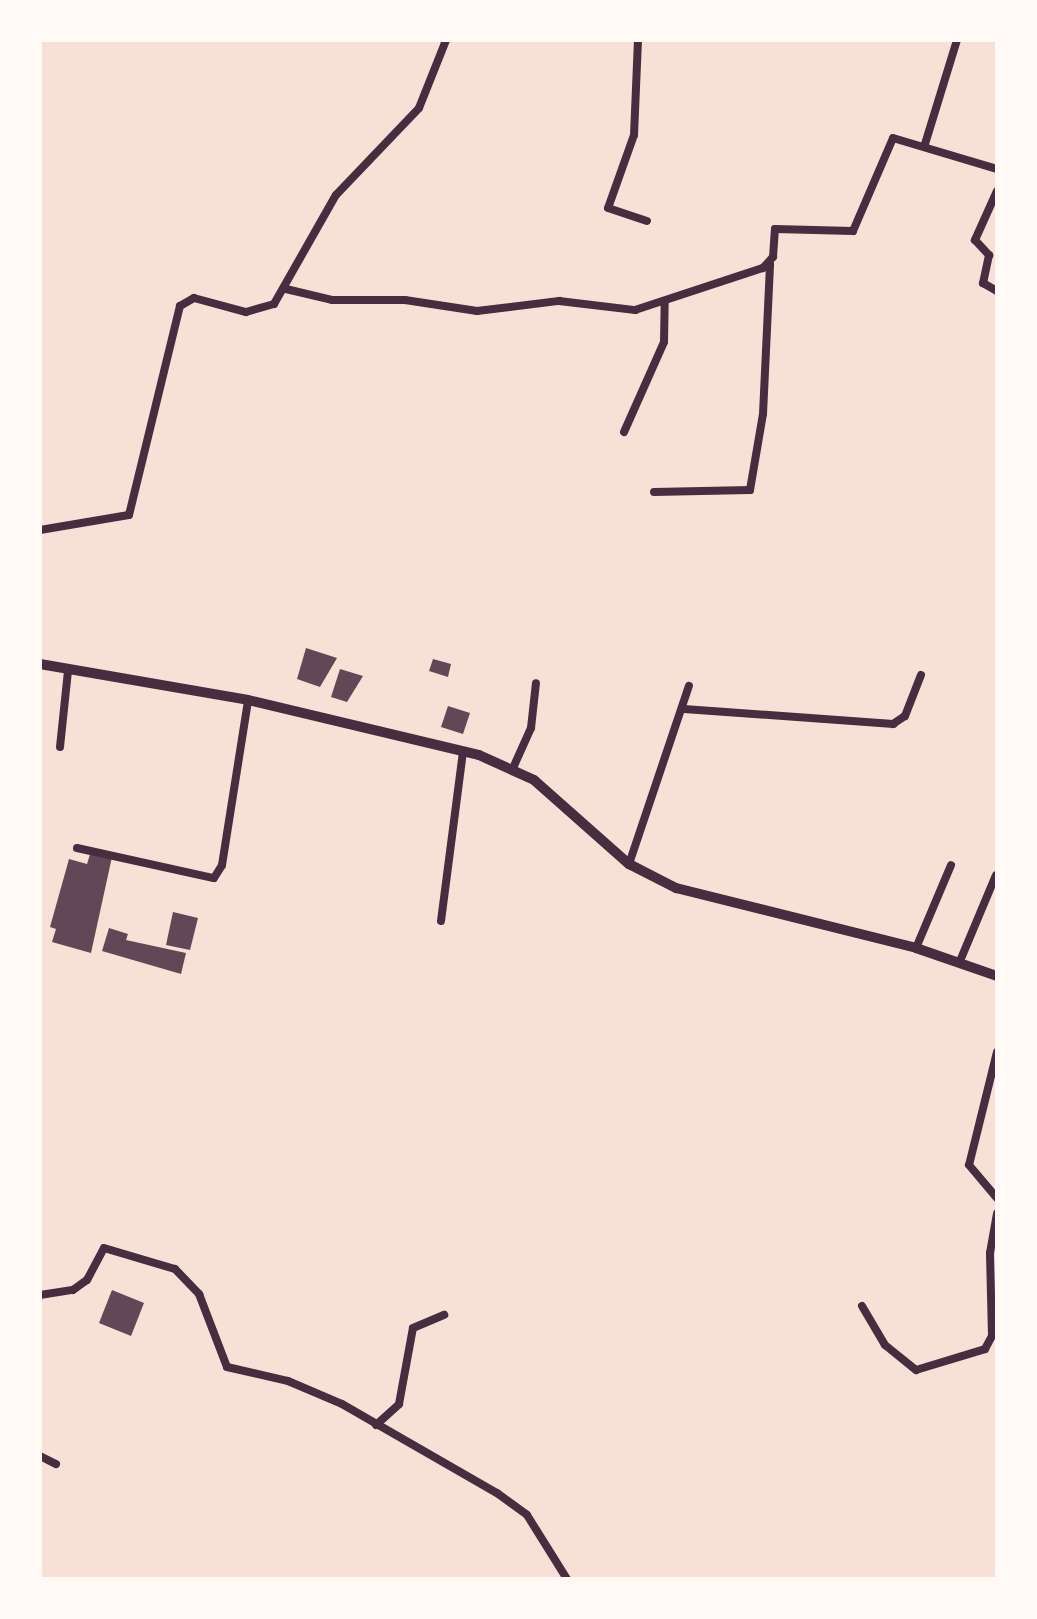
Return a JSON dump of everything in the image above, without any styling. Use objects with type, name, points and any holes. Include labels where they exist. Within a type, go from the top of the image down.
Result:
[{"type":"street","points":[[40,530],[129,515],[180,306],[194,298],[259,311],[286,288],[336,194],[419,108],[446,40]]},
{"type":"street","points":[[638,40],[634,134],[608,208],[647,221]]},
{"type":"street","points":[[925,144],[957,40]]},
{"type":"street","points":[[654,492],[750,490],[763,414],[770,264],[776,230],[853,231],[886,143],[903,138],[997,168]]},
{"type":"street","points":[[997,192],[975,240],[989,255],[983,283],[997,291]]},
{"type":"street","points":[[286,288],[332,300],[404,300],[477,311],[559,300],[635,310],[665,304],[770,264]]},
{"type":"street","points":[[624,432],[664,342],[665,304]]},
{"type":"street","points":[[40,664],[248,700],[462,751],[512,768],[556,796],[629,864],[676,888],[916,948],[997,976]]},
{"type":"street","points":[[60,747],[68,671]]},
{"type":"street","points":[[684,709],[893,724],[905,716],[921,676]]},
{"type":"street","points":[[512,768],[532,728],[536,683]]},
{"type":"street","points":[[629,864],[690,686]]},
{"type":"street","points":[[78,848],[214,878],[222,865],[248,700]]},
{"type":"street","points":[[441,921],[462,751]]},
{"type":"street","points":[[916,948],[951,865]]},
{"type":"street","points":[[960,962],[996,875]]},
{"type":"street","points":[[997,1052],[969,1165],[997,1198]]},
{"type":"street","points":[[862,1306],[886,1345],[916,1370],[985,1349],[995,1336],[990,1252],[997,1214]]},
{"type":"street","points":[[40,1295],[73,1290],[88,1280],[104,1248],[149,1258],[189,1279],[227,1367],[288,1381],[376,1425],[528,1515],[567,1579]]},
{"type":"street","points":[[376,1425],[398,1404],[416,1322],[444,1315]]},
{"type":"street","points":[[40,1456],[56,1464]]},
{"type":"building","points":[[306,648],[337,658],[320,687],[297,679]]},
{"type":"building","points":[[433,659],[451,664],[448,677],[429,671]]},
{"type":"building","points":[[340,669],[363,676],[347,702],[331,697]]},
{"type":"building","points":[[448,706],[470,713],[463,734],[441,727]]},
{"type":"building","points":[[91,851],[112,857],[91,953],[52,942],[56,929],[50,927],[69,859],[87,864]]},
{"type":"building","points":[[173,912],[198,918],[190,950],[166,945]]},
{"type":"building","points":[[109,928],[128,934],[126,940],[186,953],[181,974],[102,951]]},
{"type":"building","points":[[112,1290],[144,1303],[131,1336],[99,1323]]}]
